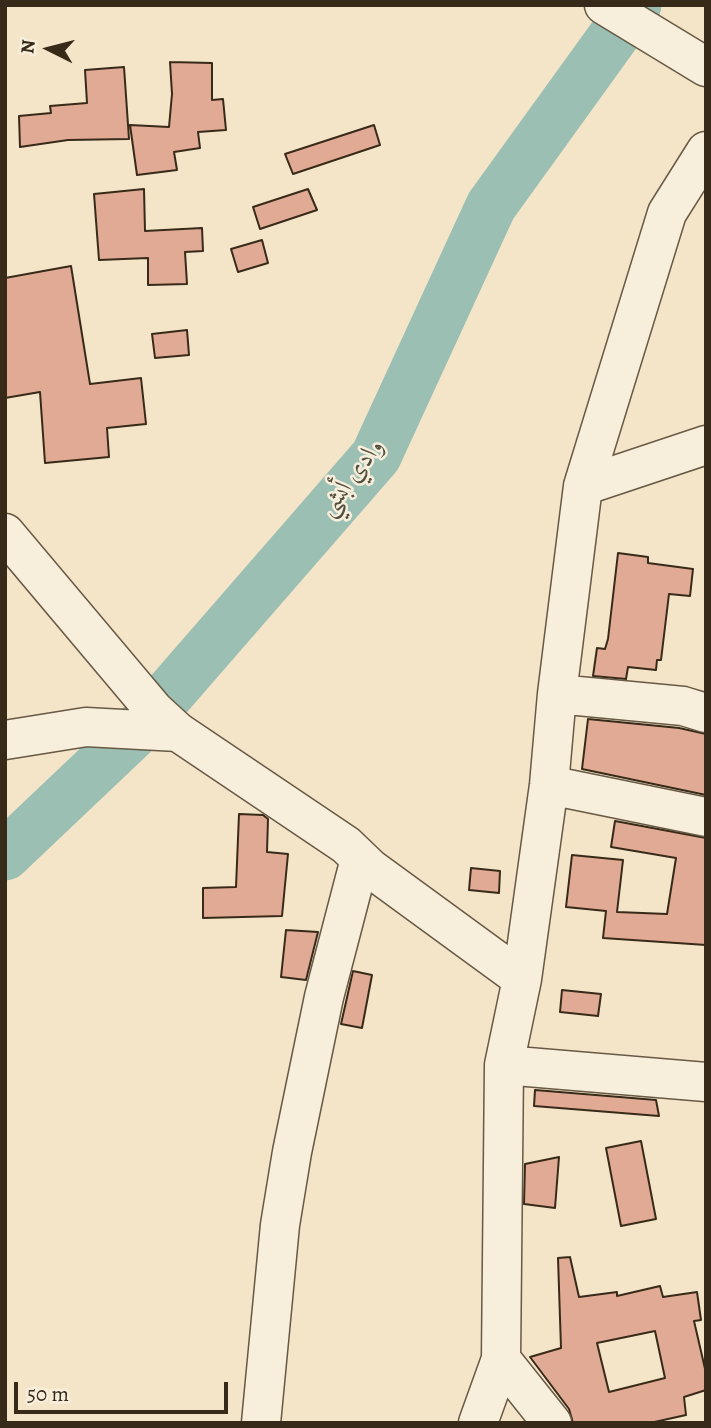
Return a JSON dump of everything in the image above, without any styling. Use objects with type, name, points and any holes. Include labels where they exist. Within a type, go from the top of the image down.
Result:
[{"type":"street","points":[[604,5],[706,67]]},
{"type":"street","points":[[478,1423],[501,1359],[504,1065],[522,979],[549,785],[557,694],[583,486],[667,213],[706,151]]},
{"type":"street","points":[[583,486],[706,445]]},
{"type":"street","points":[[5,533],[155,710],[178,732],[346,845],[360,859],[522,979]]},
{"type":"street","points":[[557,694],[683,706],[706,713]]},
{"type":"street","points":[[5,740],[86,727],[178,732]]},
{"type":"street","points":[[549,785],[706,817]]},
{"type":"street","points":[[261,1423],[280,1225],[292,1152],[324,997],[360,859]]},
{"type":"street","points":[[504,1065],[706,1082]]},
{"type":"street","points":[[501,1359],[552,1423]]},
{"type":"building","points":[[170,62],[212,63],[212,100],[223,99],[226,130],[198,132],[200,148],[174,152],[177,170],[137,175],[130,125],[169,127],[172,94]]},
{"type":"building","points":[[124,67],[129,139],[68,140],[20,147],[19,116],[51,113],[50,106],[87,103],[85,70]]},
{"type":"building","points":[[374,125],[380,145],[293,174],[285,154]]},
{"type":"building","points":[[144,189],[145,231],[202,228],[203,251],[185,252],[187,284],[148,285],[148,258],[99,260],[94,194]]},
{"type":"building","points":[[308,189],[317,210],[260,229],[253,207]]},
{"type":"building","points":[[262,240],[268,263],[238,272],[231,249]]},
{"type":"building","points":[[71,266],[90,384],[141,378],[146,424],[107,428],[109,457],[45,463],[40,392],[5,398],[5,278]]},
{"type":"building","points":[[187,330],[189,355],[155,358],[152,334]]},
{"type":"building","points":[[618,553],[648,557],[648,563],[693,569],[690,596],[669,594],[661,660],[657,660],[656,670],[628,667],[626,679],[593,676],[597,648],[605,649],[608,639]]},
{"type":"building","points":[[588,719],[679,728],[706,734],[706,795],[582,769]]},
{"type":"building","points":[[239,814],[263,815],[268,819],[267,852],[288,854],[282,916],[203,918],[203,888],[236,887]]},
{"type":"building","points":[[615,821],[706,838],[706,945],[603,938],[606,911],[566,907],[572,855],[623,860],[617,912],[667,914],[676,858],[611,847]]},
{"type":"building","points":[[471,868],[500,871],[499,893],[469,890]]},
{"type":"building","points":[[286,930],[318,932],[306,980],[281,977]]},
{"type":"building","points":[[353,971],[372,975],[362,1028],[341,1024]]},
{"type":"building","points":[[562,990],[601,994],[598,1016],[560,1012]]},
{"type":"building","points":[[535,1090],[656,1100],[659,1116],[534,1106]]},
{"type":"building","points":[[641,1141],[656,1219],[621,1226],[606,1148]]},
{"type":"building","points":[[559,1157],[555,1208],[524,1204],[525,1164]]},
{"type":"building","points":[[570,1257],[579,1297],[617,1292],[617,1296],[660,1286],[663,1297],[697,1292],[701,1320],[694,1321],[706,1373],[706,1390],[684,1397],[686,1415],[650,1423],[573,1423],[569,1409],[530,1357],[561,1348],[558,1258]],"holes":[[[655,1331],[665,1378],[609,1392],[597,1343]]]},
{"type":"waterway","name":"وادي أبشي","points":[[5,855],[142,725],[376,456],[491,206],[636,5]]}]
